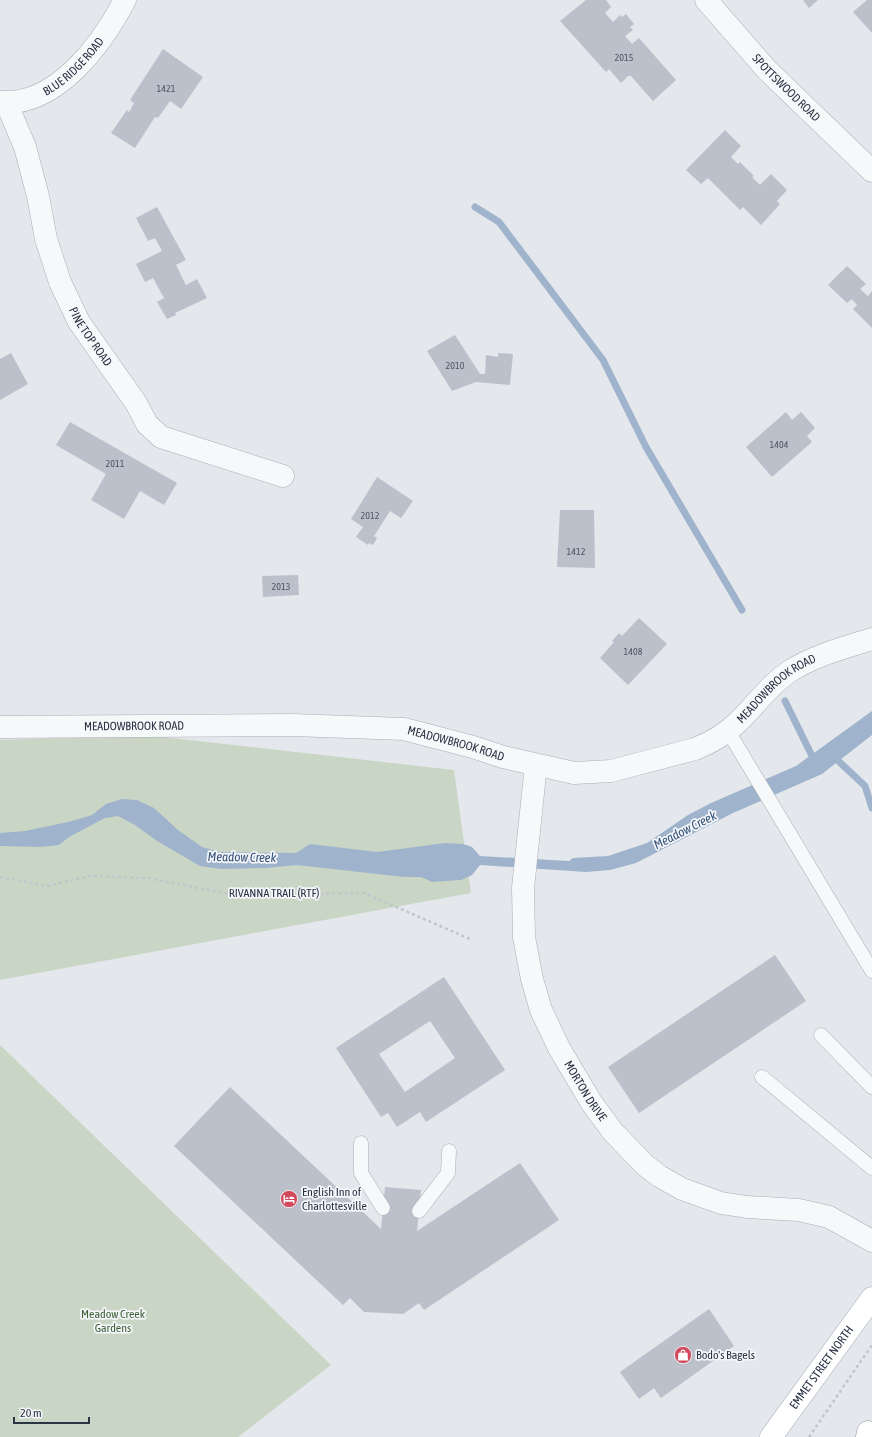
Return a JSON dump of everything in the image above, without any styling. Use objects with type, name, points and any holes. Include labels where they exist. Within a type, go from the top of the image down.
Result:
[{"type":"main road","name":"EMMET STREET NORTH","points":[[771,1437],[872,1298]]},
{"type":"street","name":"BLUE RIDGE ROAD","points":[[3,102],[25,101],[39,95],[64,78],[90,53],[112,23],[124,0]]},
{"type":"street","name":"SPOTTSWOOD ROAD","points":[[706,0],[768,71],[872,171]]},
{"type":"street","name":"PINE TOP ROAD","points":[[3,102],[25,147],[38,196],[46,239],[60,282],[79,322],[136,403],[147,424],[161,437],[282,476]]},
{"type":"street","name":"MEADOWBROOK ROAD","points":[[0,727],[293,725],[404,729],[431,735],[536,765],[574,772],[611,771],[695,749],[728,731],[739,722],[766,691],[790,671],[817,657],[872,639]]},
{"type":"street","name":"MORTON DRIVE","points":[[536,765],[523,888],[524,937],[532,979],[541,1010],[559,1048],[591,1102],[614,1132],[645,1165],[658,1176],[682,1189],[720,1203],[747,1207],[799,1210],[829,1217],[872,1241]]},
{"type":"lane","points":[[728,731],[872,971]]},
{"type":"lane","points":[[821,1035],[872,1087]]},
{"type":"lane","points":[[762,1077],[872,1168]]},
{"type":"lane","points":[[361,1142],[362,1173],[383,1208]]},
{"type":"lane","points":[[419,1211],[448,1172],[449,1151]]},
{"type":"path","name":"RIVANNA TRAIL (RTF)","points":[[0,877],[47,886],[90,876],[148,878],[233,895],[364,893],[470,939]]},
{"type":"path","points":[[809,1437],[872,1346]]},
{"type":"green space","points":[[145,735],[454,770],[471,893],[0,980],[0,740]]},
{"type":"green space","name":"Meadow Creek Gardens","points":[[0,1045],[331,1365],[238,1437],[0,1437]]},
{"type":"water","name":"Meadow Creek","points":[[872,711],[872,735],[822,774],[733,813],[636,863],[610,870],[586,872],[480,865],[472,875],[461,880],[432,882],[421,877],[404,877],[297,865],[266,868],[221,869],[200,866],[118,816],[105,818],[69,837],[59,845],[41,847],[0,846],[0,833],[25,831],[68,822],[92,815],[106,804],[122,799],[137,800],[154,808],[178,830],[202,847],[220,852],[296,853],[310,844],[377,852],[445,843],[463,844],[472,847],[480,856],[569,861],[573,858],[608,856],[647,843],[688,815],[711,803],[796,766]]},
{"type":"building","points":[[586,0],[606,0],[611,7],[605,13],[613,22],[620,15],[622,17],[626,14],[634,24],[630,27],[633,30],[625,36],[632,44],[639,38],[676,80],[653,101],[631,76],[628,76],[621,83],[609,69],[606,72],[560,21]]},
{"type":"building","points":[[803,0],[818,0],[809,8]]},
{"type":"building","points":[[867,0],[872,0],[872,33],[853,12]]},
{"type":"building","points":[[163,49],[203,77],[181,109],[170,101],[158,118],[155,117],[135,148],[111,133],[127,110],[129,112],[134,103],[130,100]]},
{"type":"building","points":[[725,130],[741,146],[731,157],[738,164],[740,162],[754,176],[752,177],[760,185],[771,174],[787,190],[777,201],[780,204],[761,225],[743,207],[740,210],[708,178],[701,184],[686,170]]},
{"type":"building","points":[[157,207],[186,260],[176,265],[186,285],[197,279],[207,298],[175,313],[176,315],[167,319],[157,302],[164,298],[153,278],[145,282],[136,264],[162,251],[155,238],[148,241],[136,218]]},
{"type":"building","points":[[847,266],[866,284],[860,289],[868,296],[872,291],[872,328],[853,309],[857,305],[852,299],[847,303],[828,285]]},
{"type":"building","points":[[455,335],[480,374],[485,374],[486,355],[498,357],[498,353],[513,354],[510,385],[476,382],[452,391],[427,351]]},
{"type":"building","points":[[11,353],[28,384],[0,400],[0,359]]},
{"type":"building","points":[[786,412],[792,420],[801,412],[815,428],[807,436],[812,442],[772,477],[746,447]]},
{"type":"building","points":[[70,422],[177,483],[164,505],[140,491],[124,519],[91,500],[106,474],[56,445]]},
{"type":"building","points":[[377,477],[413,501],[401,518],[390,511],[374,536],[377,538],[373,545],[369,543],[368,545],[356,537],[363,527],[351,519]]},
{"type":"building","points":[[560,510],[594,510],[595,568],[557,567]]},
{"type":"building","points":[[298,575],[299,595],[263,597],[262,576]]},
{"type":"building","points":[[639,618],[667,644],[628,685],[600,658],[614,642],[612,641],[619,633],[622,636]]},
{"type":"building","points":[[775,955],[806,1001],[639,1113],[608,1067]]},
{"type":"building","points":[[444,977],[505,1070],[426,1122],[420,1112],[397,1127],[388,1113],[381,1117],[336,1048]],"holes":[[[430,1021],[455,1058],[405,1092],[379,1054]]]},
{"type":"building","name":"English Inn of Charlottesville","points":[[230,1087],[381,1229],[385,1187],[421,1190],[417,1231],[520,1163],[559,1220],[424,1310],[419,1303],[403,1314],[364,1312],[350,1298],[343,1305],[174,1146]]},
{"type":"building","name":"Bodo's Bagels","points":[[709,1309],[734,1346],[661,1398],[654,1388],[639,1399],[620,1372]]},
{"type":"waterway","points":[[475,207],[499,222],[603,360],[646,447],[742,610]]},
{"type":"waterway","points":[[785,701],[815,762]]},
{"type":"waterway","points":[[832,755],[865,786],[872,808]]},
{"type":"place","name":"English Inn of Charlottesville","points":[[289,1199]]},
{"type":"place","name":"Bodo's Bagels","points":[[683,1355]]}]
